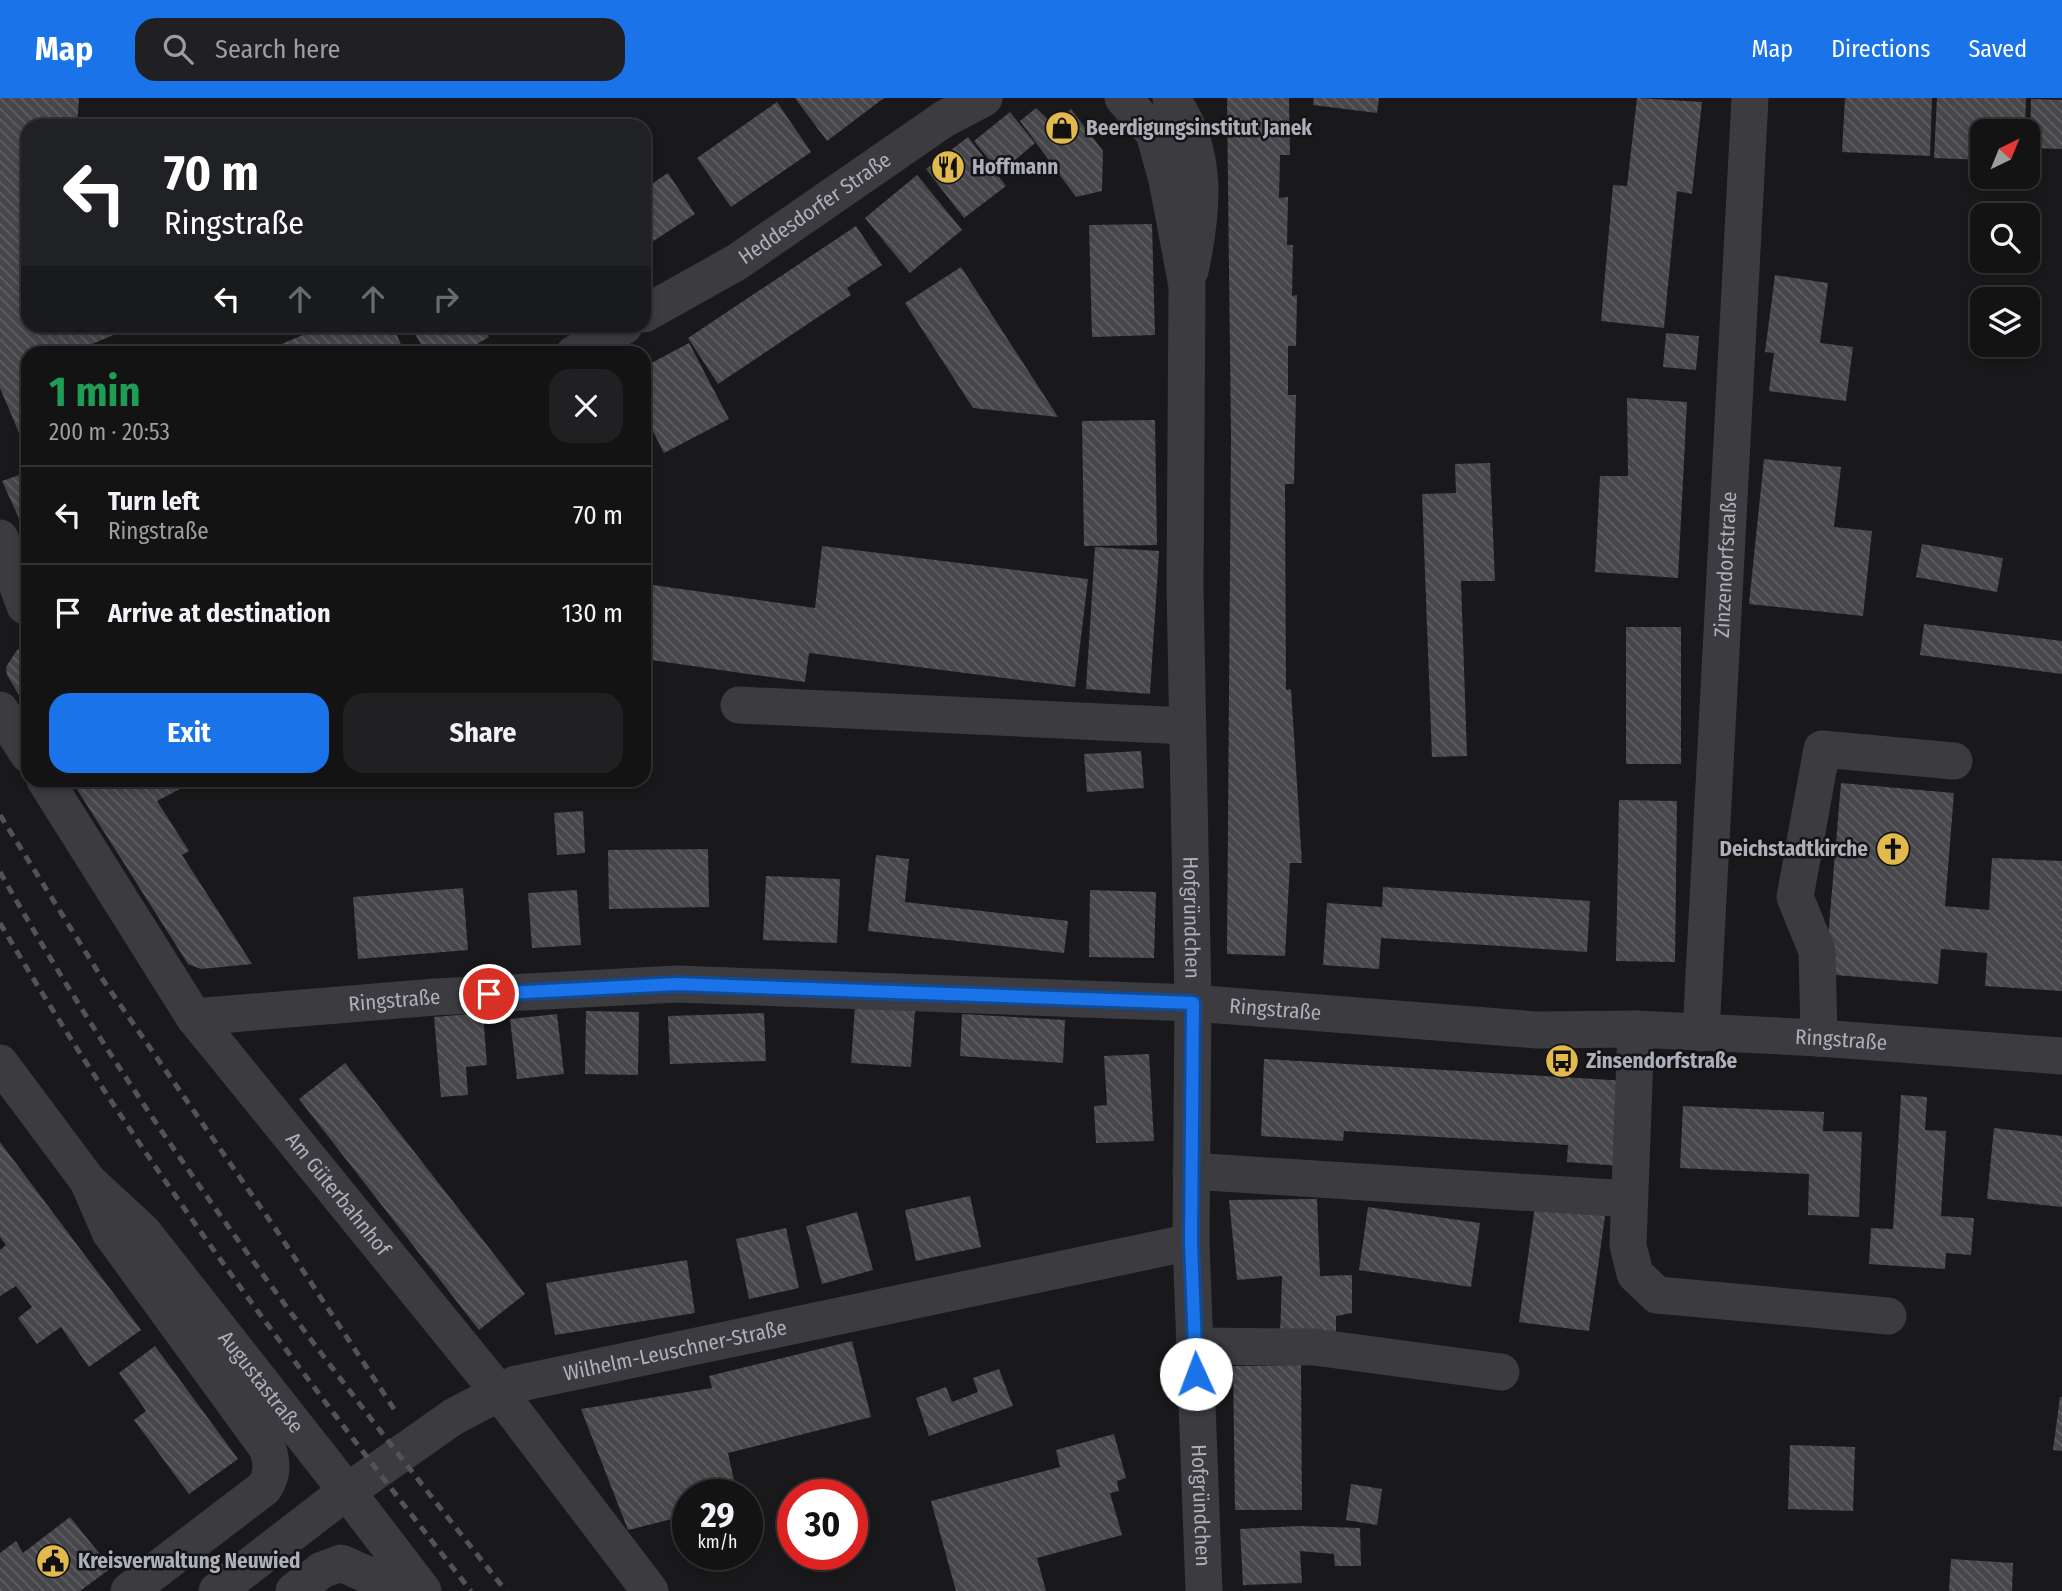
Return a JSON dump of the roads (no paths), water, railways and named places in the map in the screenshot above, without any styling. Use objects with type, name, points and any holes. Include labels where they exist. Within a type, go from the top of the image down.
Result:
[{"type":"street","name":"Heddesdorfer Straße","points":[[651,310],[737,262],[950,109],[984,98]]},
{"type":"street","name":"Hofgründchen","points":[[1123,98],[1154,133],[1167,180],[1187,286],[1185,586],[1193,1003],[1191,1242],[1204,1591]]},
{"type":"street","name":"Hofgründchen","points":[[1171,98],[1193,139],[1200,170],[1201,222],[1187,286]]},
{"type":"street","name":"Zinzendorfstraße","points":[[1701,1033],[1750,98]]},
{"type":"street","points":[[588,346],[612,333]]},
{"type":"street","points":[[0,538],[18,608]]},
{"type":"street","points":[[739,705],[1187,726]]},
{"type":"street","points":[[0,710],[21,743]]},
{"type":"street","points":[[1819,1038],[1817,951],[1795,897],[1822,748],[1954,761]]},
{"type":"street","name":"Am Güterbahnhof","points":[[49,787],[194,1017],[498,1391],[650,1591]]},
{"type":"street","name":"Ringstraße","points":[[194,1017],[435,997],[677,984],[1193,1003],[1537,1030],[1636,1029],[1819,1038],[2062,1056]]},
{"type":"street","points":[[1636,1029],[1628,1245],[1634,1274],[1657,1295],[1888,1316]]},
{"type":"street","name":"Augustastraße","points":[[0,1063],[88,1181],[143,1232],[423,1591]]},
{"type":"street","points":[[1191,1171],[1629,1199]]},
{"type":"street","name":"Augustastraße","points":[[88,1181],[110,1232],[268,1449],[272,1468],[264,1488],[129,1591]]},
{"type":"street","name":"Wilhelm-Leuschner-Straße","points":[[217,1591],[366,1478],[453,1417],[498,1391],[537,1377],[1191,1242]]},
{"type":"street","points":[[1195,1346],[1314,1347],[1502,1371]]},
{"type":"street","points":[[294,1591],[332,1564],[349,1564],[370,1580]]},
{"type":"railway","points":[[0,815],[103,980],[277,1231],[396,1412]]},
{"type":"railway","points":[[0,872],[114,1060],[175,1151],[370,1418],[506,1591]]},
{"type":"railway","points":[[0,923],[108,1096],[224,1265],[471,1591]]},
{"type":"place","name":"Beerdigungsinstitut Janek","points":[[1062,128]]},
{"type":"place","name":"Hoffmann","points":[[948,167]]},
{"type":"place","name":"Deichstadtkirche","points":[[1893,849]]},
{"type":"place","name":"Zinsendorfstraße","points":[[1562,1061]]},
{"type":"place","name":"Kreisverwaltung Neuwied","points":[[53,1561]]}]
